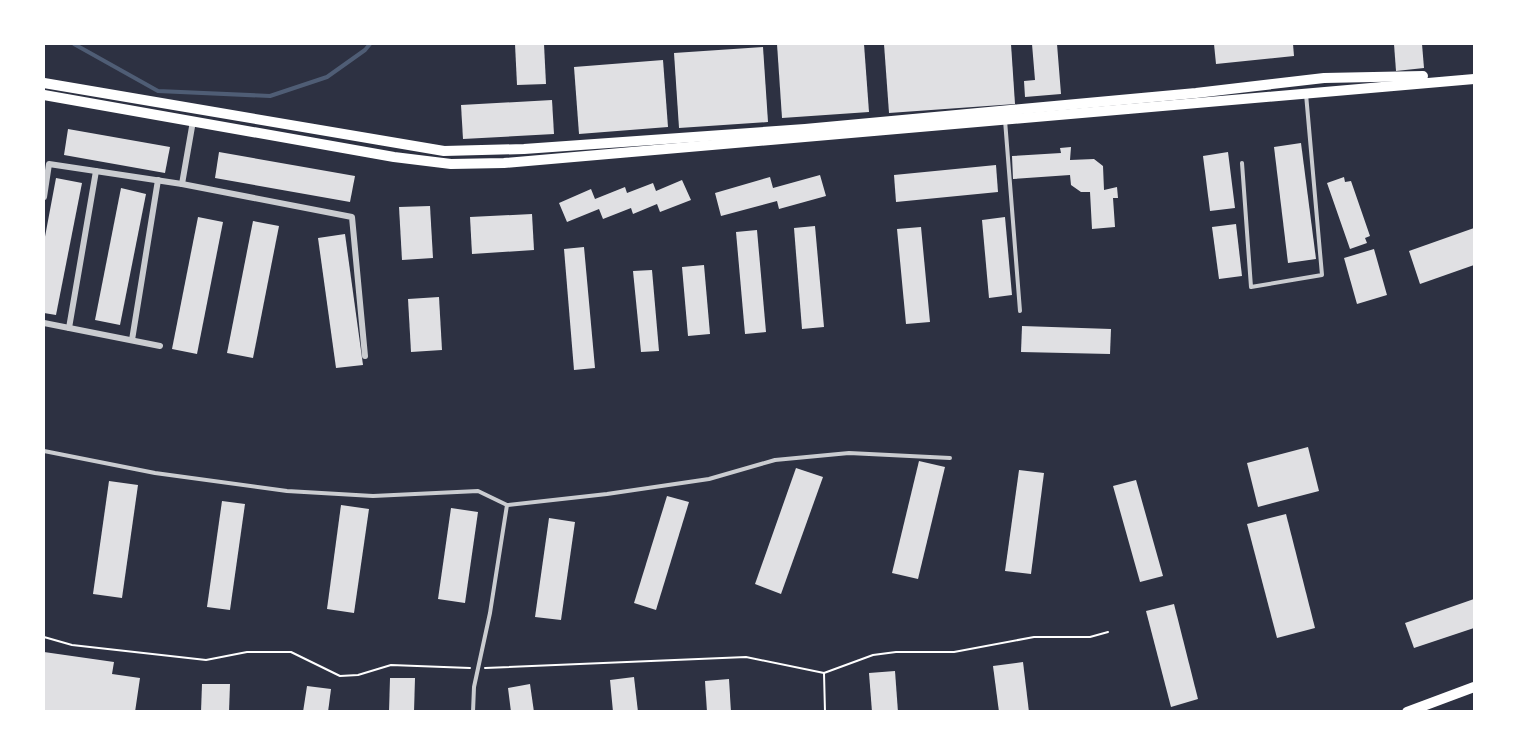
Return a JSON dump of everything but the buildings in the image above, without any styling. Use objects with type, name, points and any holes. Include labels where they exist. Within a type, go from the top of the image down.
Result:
[{"type":"main road","points":[[44,82],[444,152],[524,149],[805,129],[1196,93],[1324,78],[1433,76],[1474,72]]},
{"type":"main road","points":[[44,95],[416,160],[451,164],[516,162],[1474,79]]},
{"type":"main road","points":[[1407,711],[1474,687]]},
{"type":"street","points":[[182,183],[193,121]]},
{"type":"street","points":[[44,196],[49,164],[182,183],[352,217],[365,356]]},
{"type":"street","points":[[69,328],[96,171]]},
{"type":"street","points":[[132,340],[158,180]]},
{"type":"street","points":[[44,323],[160,346]]},
{"type":"lane","points":[[1242,163],[1251,287],[1322,275],[1306,93]]},
{"type":"lane","points":[[1005,119],[1020,310]]},
{"type":"lane","points":[[44,451],[155,473],[287,491],[373,496],[478,491],[507,505],[607,494],[709,479],[775,460],[849,453],[950,458]]},
{"type":"lane","points":[[473,711],[478,668],[490,613],[507,505]]},
{"type":"path","points":[[44,638],[72,645],[206,660],[247,652],[291,652],[340,676],[358,675],[391,665],[478,668],[746,657],[824,673],[873,655],[896,652],[954,652],[1034,637],[1090,637],[1108,632]]},
{"type":"path","points":[[824,673],[825,711]]},
{"type":"waterway","points":[[74,44],[158,91],[270,96],[327,77],[370,44]]}]
